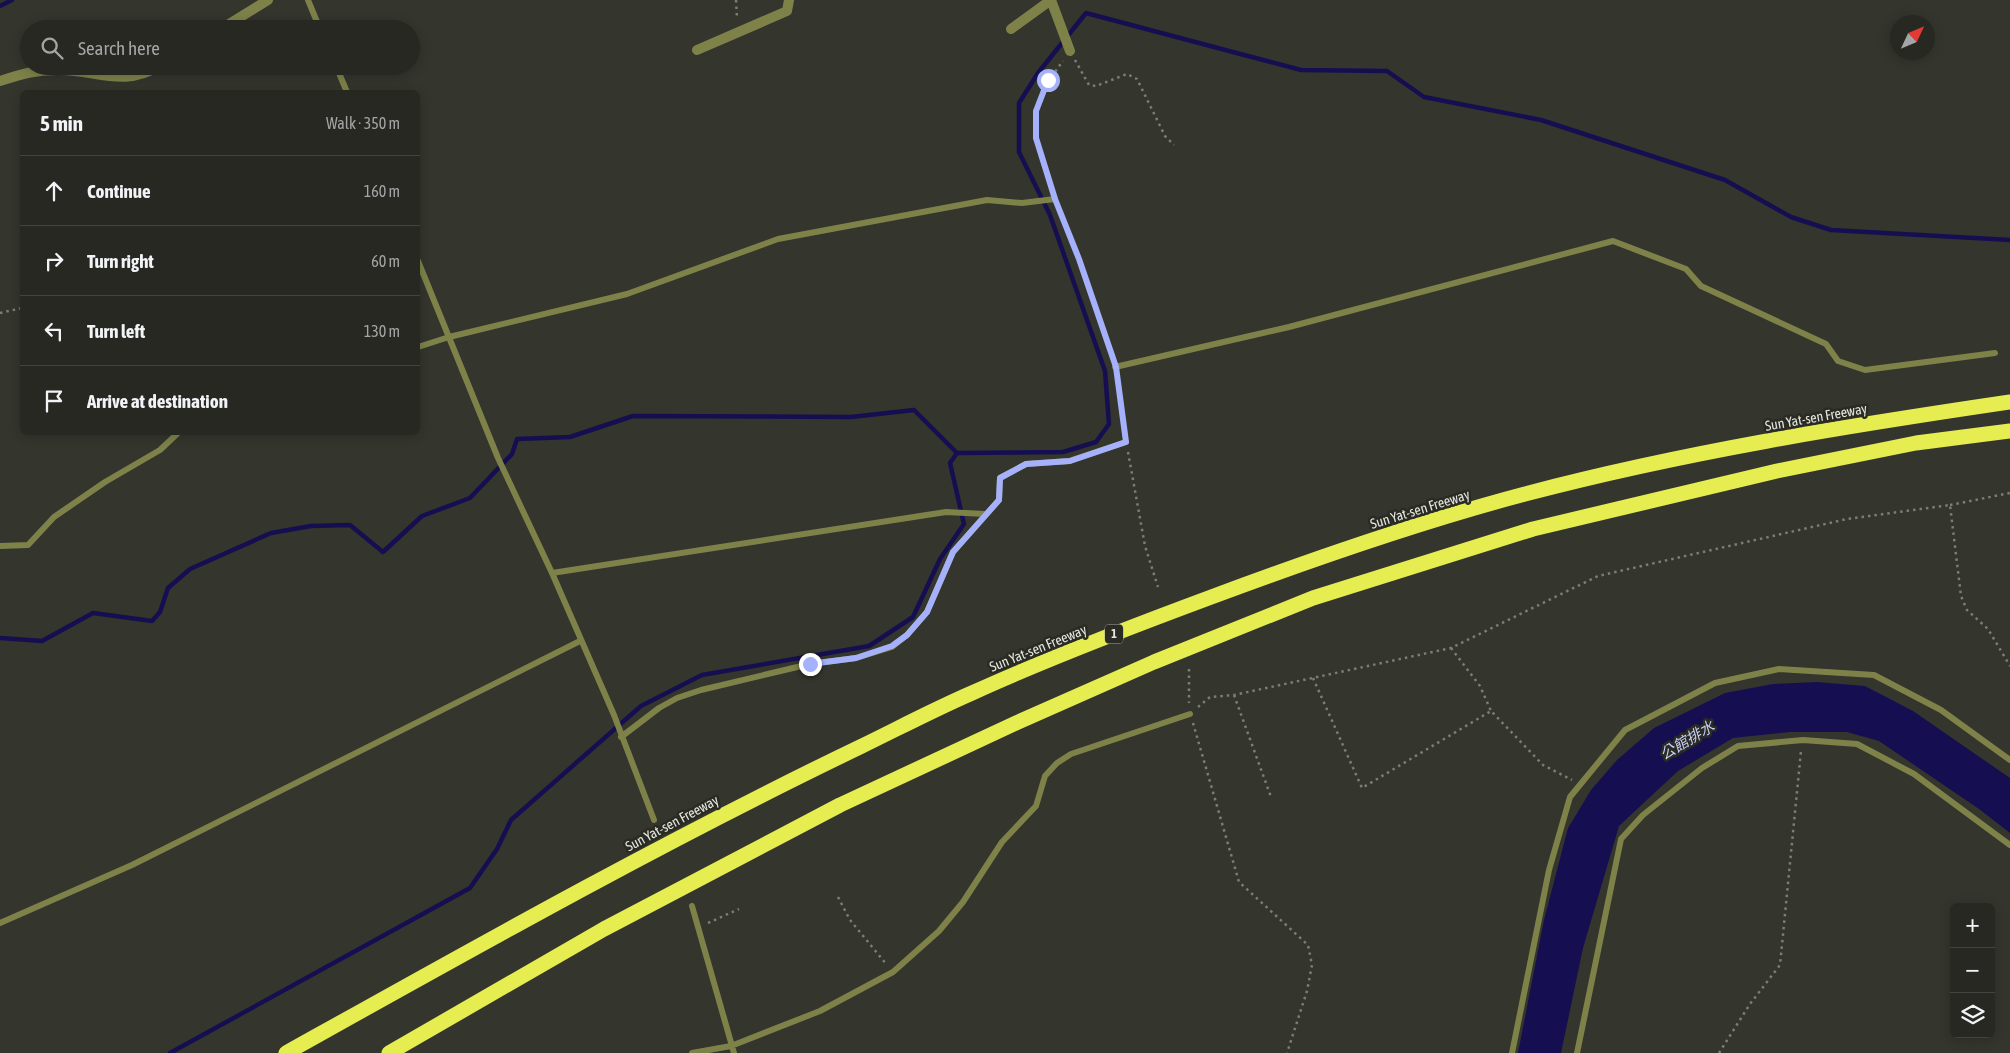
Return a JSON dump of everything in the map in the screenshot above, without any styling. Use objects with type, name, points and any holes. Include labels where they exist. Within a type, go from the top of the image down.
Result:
[{"type":"highway","name":"Sun Yat-sen Freeway","points":[[286,1053],[681,836],[972,692],[1142,622],[1296,566],[1410,528],[1525,494],[1651,464],[1898,418],[2010,402]]},
{"type":"highway","points":[[389,1053],[604,929],[840,805],[1050,707],[1154,662],[1313,598],[1533,530],[1768,473],[1916,443],[2010,431]]},
{"type":"street","points":[[236,20],[268,0]]},
{"type":"street","points":[[697,50],[787,11],[789,0]]},
{"type":"street","points":[[1011,29],[1051,0],[1070,51]]},
{"type":"street","points":[[0,81],[20,75]]},
{"type":"street","points":[[102,75],[126,78],[141,75]]},
{"type":"lane","points":[[308,0],[316,20]]},
{"type":"lane","points":[[340,75],[346,90]]},
{"type":"lane","points":[[420,346],[627,294],[778,239],[987,200],[1022,203],[1055,199]]},
{"type":"lane","points":[[1116,367],[1289,326],[1613,241],[1686,269],[1701,286],[1826,344],[1838,361],[1865,370],[1995,353]]},
{"type":"lane","points":[[420,266],[498,458],[552,574],[616,721],[654,820]]},
{"type":"lane","points":[[0,546],[28,545],[54,517],[105,482],[160,450],[176,435]]},
{"type":"lane","points":[[621,737],[659,708],[677,698],[701,690],[810,664],[856,658],[892,646],[907,635],[927,612],[953,552],[999,500],[1000,478],[1026,464],[1070,461],[1126,442]]},
{"type":"lane","points":[[552,574],[946,512],[985,514]]},
{"type":"lane","points":[[0,923],[132,865],[580,641]]},
{"type":"lane","points":[[1512,1053],[1549,870],[1570,797],[1625,730],[1715,683],[1779,669],[1874,675],[1941,710],[2010,760]]},
{"type":"lane","points":[[692,1053],[733,1050],[820,1011],[893,972],[939,931],[963,902],[1002,842],[1036,806],[1045,776],[1057,763],[1071,754],[1190,714]]},
{"type":"lane","points":[[1577,1053],[1621,839],[1643,815],[1702,768],[1738,746],[1803,740],[1857,744],[1914,774],[2010,845]]},
{"type":"lane","points":[[692,906],[733,1050]]},
{"type":"path","points":[[1158,587],[1145,546],[1126,442],[1116,367],[1079,259],[1055,199],[1036,138],[1036,111],[1048,80],[1070,51],[1089,85],[1096,86],[1127,74],[1137,79],[1165,136],[1174,144]]},
{"type":"path","points":[[0,312],[20,308]]},
{"type":"path","points":[[1190,714],[1210,697],[1234,695],[1451,648],[1598,576],[1847,519],[1950,505],[2010,493]]},
{"type":"path","points":[[1950,505],[1961,596],[1967,610],[1988,628],[2010,666]]},
{"type":"path","points":[[1451,648],[1480,686],[1491,711],[1543,764],[1579,784]]},
{"type":"path","points":[[1189,669],[1190,714],[1239,882],[1308,945],[1312,965],[1307,991],[1287,1053]]},
{"type":"path","points":[[1312,678],[1362,788],[1491,711]]},
{"type":"path","points":[[1234,695],[1271,797]]},
{"type":"path","points":[[1718,1053],[1750,1004],[1780,965],[1803,740]]},
{"type":"path","points":[[838,896],[850,920],[893,972]]},
{"type":"path","points":[[698,928],[738,909]]},
{"type":"water","name":"公館排水","points":[[1817,682],[1865,686],[1913,711],[2010,778],[2010,833],[1979,809],[1879,741],[1847,732],[1790,732],[1733,738],[1678,771],[1619,826],[1583,948],[1561,1053],[1518,1053],[1544,920],[1568,828],[1591,790],[1617,760],[1654,728],[1725,693],[1773,684]]},
{"type":"waterway","points":[[0,6],[12,0]]},
{"type":"waterway","points":[[0,638],[42,641],[93,613],[152,621],[160,612],[168,588],[190,569],[271,533],[311,526],[350,525],[383,552],[422,516],[470,498],[512,454],[517,439],[570,437],[633,416],[851,417],[914,410],[957,453],[1063,452],[1096,442],[1109,424],[1105,371],[1050,215],[1019,152],[1019,103],[1038,73],[1086,13],[1301,70],[1387,71],[1424,97],[1541,120],[1725,180],[1791,217],[1831,230],[2010,240]]},
{"type":"waterway","points":[[170,1053],[470,888],[497,849],[511,820],[641,706],[702,675],[869,646],[913,617],[940,559],[964,524],[950,463],[957,453]]},
{"type":"route","points":[[810,664],[856,658],[892,646],[907,635],[927,612],[953,552],[999,500],[1000,478],[1026,464],[1070,461],[1126,442],[1116,367],[1079,259],[1055,199],[1036,138],[1036,111],[1048,80]]}]
